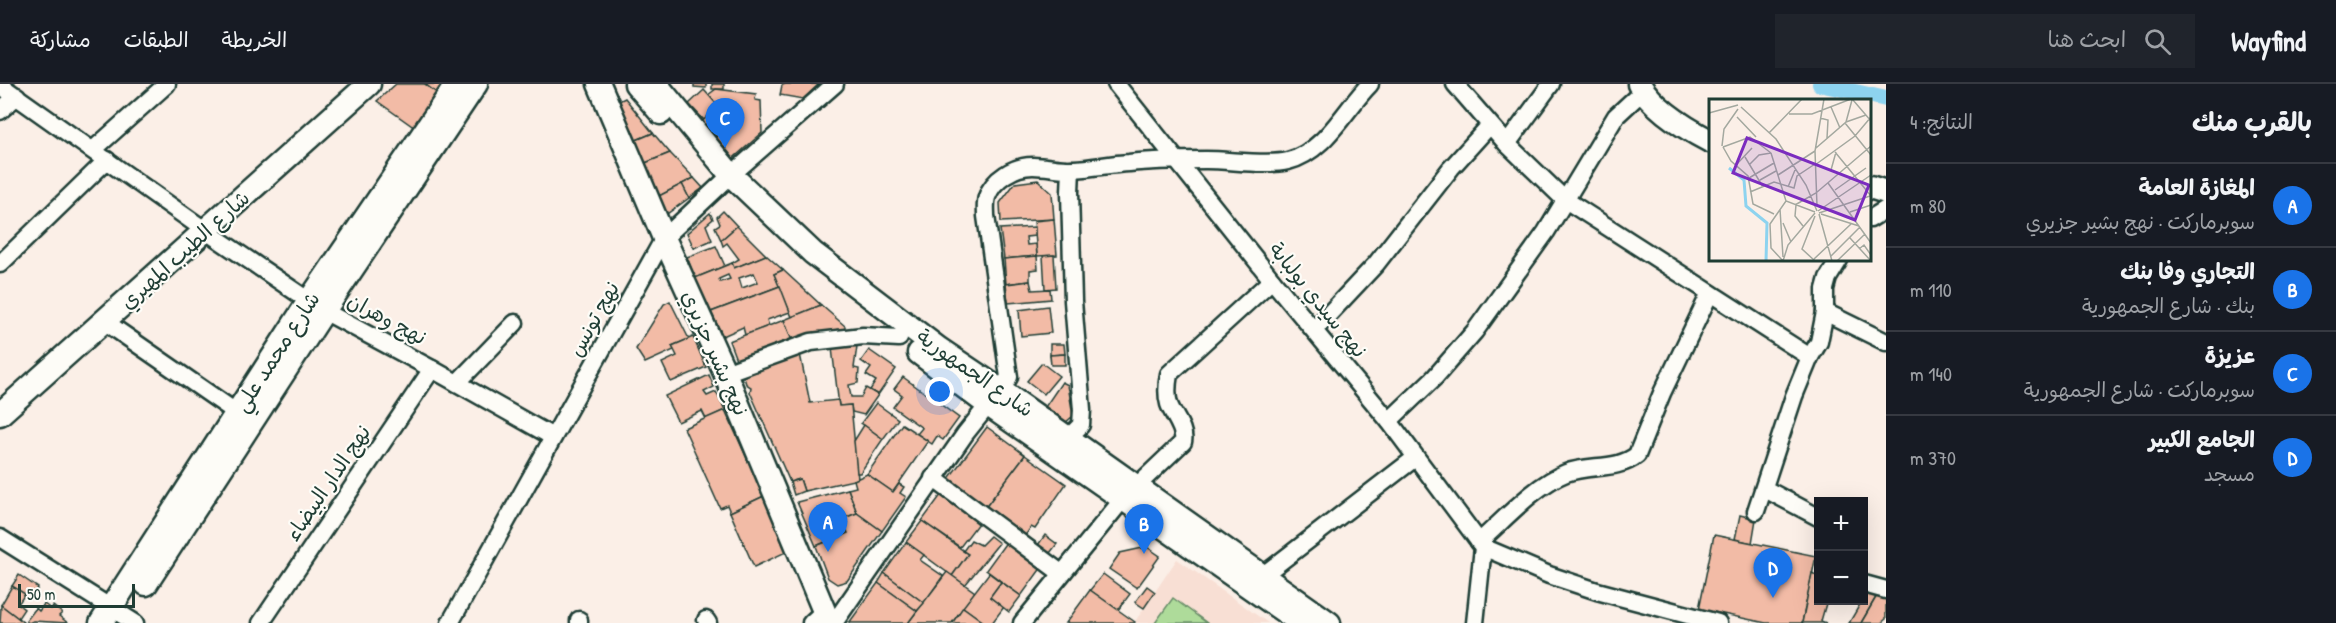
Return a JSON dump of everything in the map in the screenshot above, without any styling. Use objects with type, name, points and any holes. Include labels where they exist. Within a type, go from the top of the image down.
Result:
[{"type":"street","points":[[93,150],[167,84]]},
{"type":"street","name":"شارع الطيب المهيري","points":[[0,414],[369,84]]},
{"type":"street","name":"شارع محمد علي","points":[[118,619],[457,84]]},
{"type":"street","name":"شارع محمد علي","points":[[118,619],[237,413],[476,84]]},
{"type":"street","name":"نهج بشير جزيري","points":[[599,84],[664,238],[725,373],[825,620]]},
{"type":"street","name":"شارع الجمهورية","points":[[636,84],[813,271],[899,338],[993,397],[1129,493],[1300,623]]},
{"type":"street","name":"شارع الجمهورية","points":[[656,84],[726,179],[813,253],[939,349],[993,397],[1068,438],[1129,493],[1262,576],[1329,623]]},
{"type":"street","name":"نهج تونس","points":[[450,623],[664,238],[726,179],[835,84]]},
{"type":"street","name":"نهج سيدي بولبابة","points":[[1116,84],[1272,280],[1389,421],[1481,545]]},
{"type":"street","points":[[825,620],[1005,384],[1009,369],[986,216],[986,199],[993,186],[1016,169],[1030,166],[1071,169],[1149,161],[1245,160],[1273,163],[1290,161],[1310,151],[1332,131],[1357,97],[1370,84]]},
{"type":"street","points":[[1455,84],[1507,144],[1564,199],[1810,357]]},
{"type":"street","points":[[1507,144],[1551,84]]},
{"type":"street","name":"نهج وهران","points":[[0,85],[316,306],[554,437]]},
{"type":"street","points":[[1389,421],[1435,377],[1475,331],[1546,232],[1616,116],[1641,87],[1682,125],[1709,140]]},
{"type":"street","points":[[0,111],[17,96]]},
{"type":"street","points":[[1314,330],[1376,264],[1450,168],[1490,124]]},
{"type":"street","points":[[0,264],[107,160]]},
{"type":"street","points":[[1068,438],[1081,425],[1082,410],[1073,301],[1071,169]]},
{"type":"street","points":[[1871,188],[1886,192]]},
{"type":"street","points":[[1871,218],[1886,209]]},
{"type":"street","points":[[1756,511],[1794,396],[1818,342],[1825,312],[1825,289],[1839,261]]},
{"type":"street","points":[[1022,623],[1129,493],[1184,439],[1167,395],[1169,374],[1272,280]]},
{"type":"street","points":[[1475,623],[1481,545],[1548,482],[1585,467],[1618,465],[1630,461],[1637,455],[1662,393],[1710,293]]},
{"type":"street","points":[[1825,312],[1886,342]]},
{"type":"street","points":[[104,321],[237,413]]},
{"type":"street","points":[[457,383],[515,323]]},
{"type":"street","points":[[725,373],[811,342],[863,336],[899,338]]},
{"type":"street","name":"نهج الدار البيضاء","points":[[261,623],[432,369]]},
{"type":"street","points":[[1262,576],[1415,458]]},
{"type":"street","points":[[933,478],[1061,573]]},
{"type":"street","points":[[1765,489],[1814,515]]},
{"type":"street","points":[[0,538],[118,619]]},
{"type":"street","points":[[1481,545],[1559,579],[1718,623]]},
{"type":"street","points":[[1868,585],[1886,590]]},
{"type":"shaded area","points":[[1177,559],[1268,623],[1134,623]]},
{"type":"green space","points":[[1173,598],[1207,623],[1155,623]]},
{"type":"building","points":[[396,84],[425,84],[442,97],[415,128],[377,101]]},
{"type":"building","points":[[425,84],[450,84],[442,97]]},
{"type":"building","points":[[694,84],[706,84],[706,88],[694,87]]},
{"type":"building","points":[[712,84],[724,84],[724,89],[712,89]]},
{"type":"building","points":[[819,84],[803,99],[780,95],[782,85]]},
{"type":"building","points":[[716,89],[756,94],[755,100],[761,101],[762,133],[729,162],[711,141],[726,127],[730,131],[736,126],[708,95]]},
{"type":"building","points":[[704,90],[719,107],[704,120],[689,104]]},
{"type":"building","points":[[625,98],[653,133],[634,141],[617,102]]},
{"type":"building","points":[[715,110],[722,118],[704,134],[697,126]]},
{"type":"building","points":[[653,133],[670,153],[643,164],[634,141]]},
{"type":"building","points":[[670,153],[694,178],[657,197],[643,164]]},
{"type":"building","points":[[694,178],[703,188],[689,198],[682,184]]},
{"type":"building","points":[[1038,180],[1052,193],[1054,219],[1001,222],[1000,203],[1015,183]]},
{"type":"building","points":[[682,184],[689,198],[664,216],[657,197]]},
{"type":"building","points":[[723,211],[737,226],[721,240],[715,227],[720,224],[717,217]]},
{"type":"building","points":[[710,213],[713,219],[706,225],[712,240],[694,248],[687,233]]},
{"type":"building","points":[[1054,219],[1057,255],[1037,256],[1034,221]]},
{"type":"building","points":[[737,226],[766,255],[734,268],[732,263],[739,259],[727,243],[723,246],[721,240]]},
{"type":"building","points":[[1035,227],[1035,236],[1026,237],[1027,245],[1036,244],[1037,256],[1004,259],[1000,229]]},
{"type":"building","points":[[716,246],[725,266],[695,278],[687,257]]},
{"type":"building","points":[[766,255],[783,270],[774,274],[780,286],[711,312],[695,278],[732,263],[734,268]],"holes":[[[754,273],[758,282],[742,288],[739,278]],[[728,275],[730,279],[720,282],[719,279]]]},
{"type":"building","points":[[1054,255],[1056,288],[1045,289],[1043,256]]},
{"type":"building","points":[[1037,256],[1038,269],[1030,270],[1030,281],[1006,284],[1004,259]]},
{"type":"building","points":[[783,270],[821,305],[792,317],[774,274]]},
{"type":"building","points":[[1030,281],[1032,290],[1050,289],[1051,299],[1008,303],[1006,284]]},
{"type":"building","points":[[780,286],[790,312],[767,320],[769,326],[745,335],[743,327],[723,336],[711,312]]},
{"type":"building","points":[[670,301],[689,339],[672,346],[674,350],[645,363],[636,349],[664,304]]},
{"type":"building","points":[[821,305],[845,326],[845,330],[792,341],[784,320]]},
{"type":"building","points":[[1048,306],[1051,333],[1021,336],[1019,310]]},
{"type":"building","points":[[784,320],[792,341],[737,362],[729,341]]},
{"type":"building","points":[[693,337],[706,367],[671,382],[662,363],[677,356],[672,346]]},
{"type":"building","points":[[1050,344],[1064,344],[1065,354],[1050,355]]},
{"type":"building","points":[[857,346],[854,368],[859,369],[858,383],[849,385],[851,397],[861,397],[866,388],[878,395],[864,415],[852,412],[851,405],[839,406],[832,348]]},
{"type":"building","points":[[869,350],[896,369],[878,395],[870,390],[876,381],[866,375],[871,368],[861,361]]},
{"type":"building","points":[[800,354],[810,403],[838,400],[839,406],[851,405],[858,479],[804,491],[800,479],[790,482],[750,392],[751,387],[746,384],[744,377],[753,370],[759,372],[761,368]]},
{"type":"building","points":[[1065,354],[1065,365],[1051,365],[1050,355]]},
{"type":"building","points":[[1042,363],[1059,376],[1044,394],[1027,381]]},
{"type":"building","points":[[709,375],[714,387],[704,392],[707,396],[716,392],[725,410],[706,419],[702,411],[678,422],[665,396]]},
{"type":"building","points":[[903,377],[959,418],[943,440],[937,436],[932,444],[917,434],[922,428],[893,407],[902,395],[894,389]]},
{"type":"building","points":[[1062,382],[1068,385],[1073,416],[1065,423],[1045,407]]},
{"type":"building","points":[[876,403],[898,419],[883,439],[861,423]]},
{"type":"building","points":[[725,410],[764,496],[730,512],[727,505],[720,508],[684,428]]},
{"type":"building","points":[[902,424],[928,441],[893,492],[867,474]]},
{"type":"building","points":[[864,425],[883,439],[860,473],[857,473],[854,441]]},
{"type":"building","points":[[987,427],[1025,455],[985,508],[947,481]]},
{"type":"building","points":[[1025,455],[1066,484],[1035,529],[1031,527],[1025,536],[985,508]]},
{"type":"building","points":[[867,474],[893,492],[899,484],[904,487],[900,493],[906,497],[882,531],[857,513],[848,489],[856,487],[854,480]]},
{"type":"building","points":[[800,479],[804,491],[794,495],[790,482]]},
{"type":"building","points":[[848,489],[857,513],[842,519],[848,533],[816,546],[797,502]]},
{"type":"building","points":[[941,495],[979,522],[960,547],[922,521]]},
{"type":"building","points":[[764,496],[788,551],[754,567],[730,512]]},
{"type":"building","points":[[857,513],[882,531],[847,581],[837,584],[828,578],[816,546],[848,533],[842,519]]},
{"type":"building","points":[[1740,515],[1756,519],[1752,543],[1735,539]]},
{"type":"building","points":[[922,521],[968,554],[952,576],[906,542]]},
{"type":"building","points":[[1045,535],[1057,544],[1050,553],[1038,545]]},
{"type":"building","points":[[1714,535],[1814,556],[1802,623],[1766,623],[1699,609]]},
{"type":"building","points":[[990,536],[999,543],[965,585],[952,576],[968,554],[963,551],[971,540],[981,545]]},
{"type":"building","points":[[1007,541],[1042,567],[1021,596],[986,570]]},
{"type":"building","points":[[906,542],[924,555],[920,560],[943,576],[924,603],[884,573]]},
{"type":"building","points":[[1147,547],[1160,556],[1137,588],[1109,569],[1120,553]]},
{"type":"building","points":[[947,572],[975,592],[952,623],[908,623]]},
{"type":"building","points":[[884,573],[924,603],[917,611],[878,583]]},
{"type":"building","points":[[989,573],[1001,582],[990,597],[1004,607],[992,623],[985,623],[963,607]]},
{"type":"building","points":[[1812,573],[1814,574],[1814,605],[1826,605],[1821,621],[1826,623],[1802,623]]},
{"type":"building","points":[[1103,574],[1130,594],[1118,610],[1090,590]]},
{"type":"building","points":[[19,575],[38,588],[31,599],[12,586]]},
{"type":"building","points":[[1001,582],[1021,596],[1009,612],[990,597]]},
{"type":"building","points":[[878,583],[917,611],[908,623],[849,623]]},
{"type":"building","points":[[12,586],[25,594],[18,604],[24,609],[18,618],[1,605]]},
{"type":"building","points":[[1147,586],[1155,592],[1144,608],[1135,602]]},
{"type":"building","points":[[1090,590],[1135,622],[1066,623]]},
{"type":"building","points":[[1868,591],[1878,594],[1861,623],[1849,623],[1860,605],[1868,605]]},
{"type":"building","points":[[1878,594],[1886,597],[1886,619],[1881,623],[1861,623]]},
{"type":"building","points":[[44,604],[51,609],[53,606],[62,613],[59,616],[68,623],[33,621],[29,623],[26,621],[36,608],[39,611]]},
{"type":"building","points":[[1,605],[18,618],[24,623],[0,623]]},
{"type":"building","points":[[963,607],[985,623],[954,623]]},
{"type":"waterway","points":[[1820,84],[1886,99]]},
{"type":"place","name":"عزيزة","points":[[725,148]]},
{"type":"place","name":"المغازة العامة","points":[[828,552]]},
{"type":"place","name":"التجاري وفا بنك","points":[[1144,554]]},
{"type":"place","name":"الجامع الكبير","points":[[1773,598]]}]
